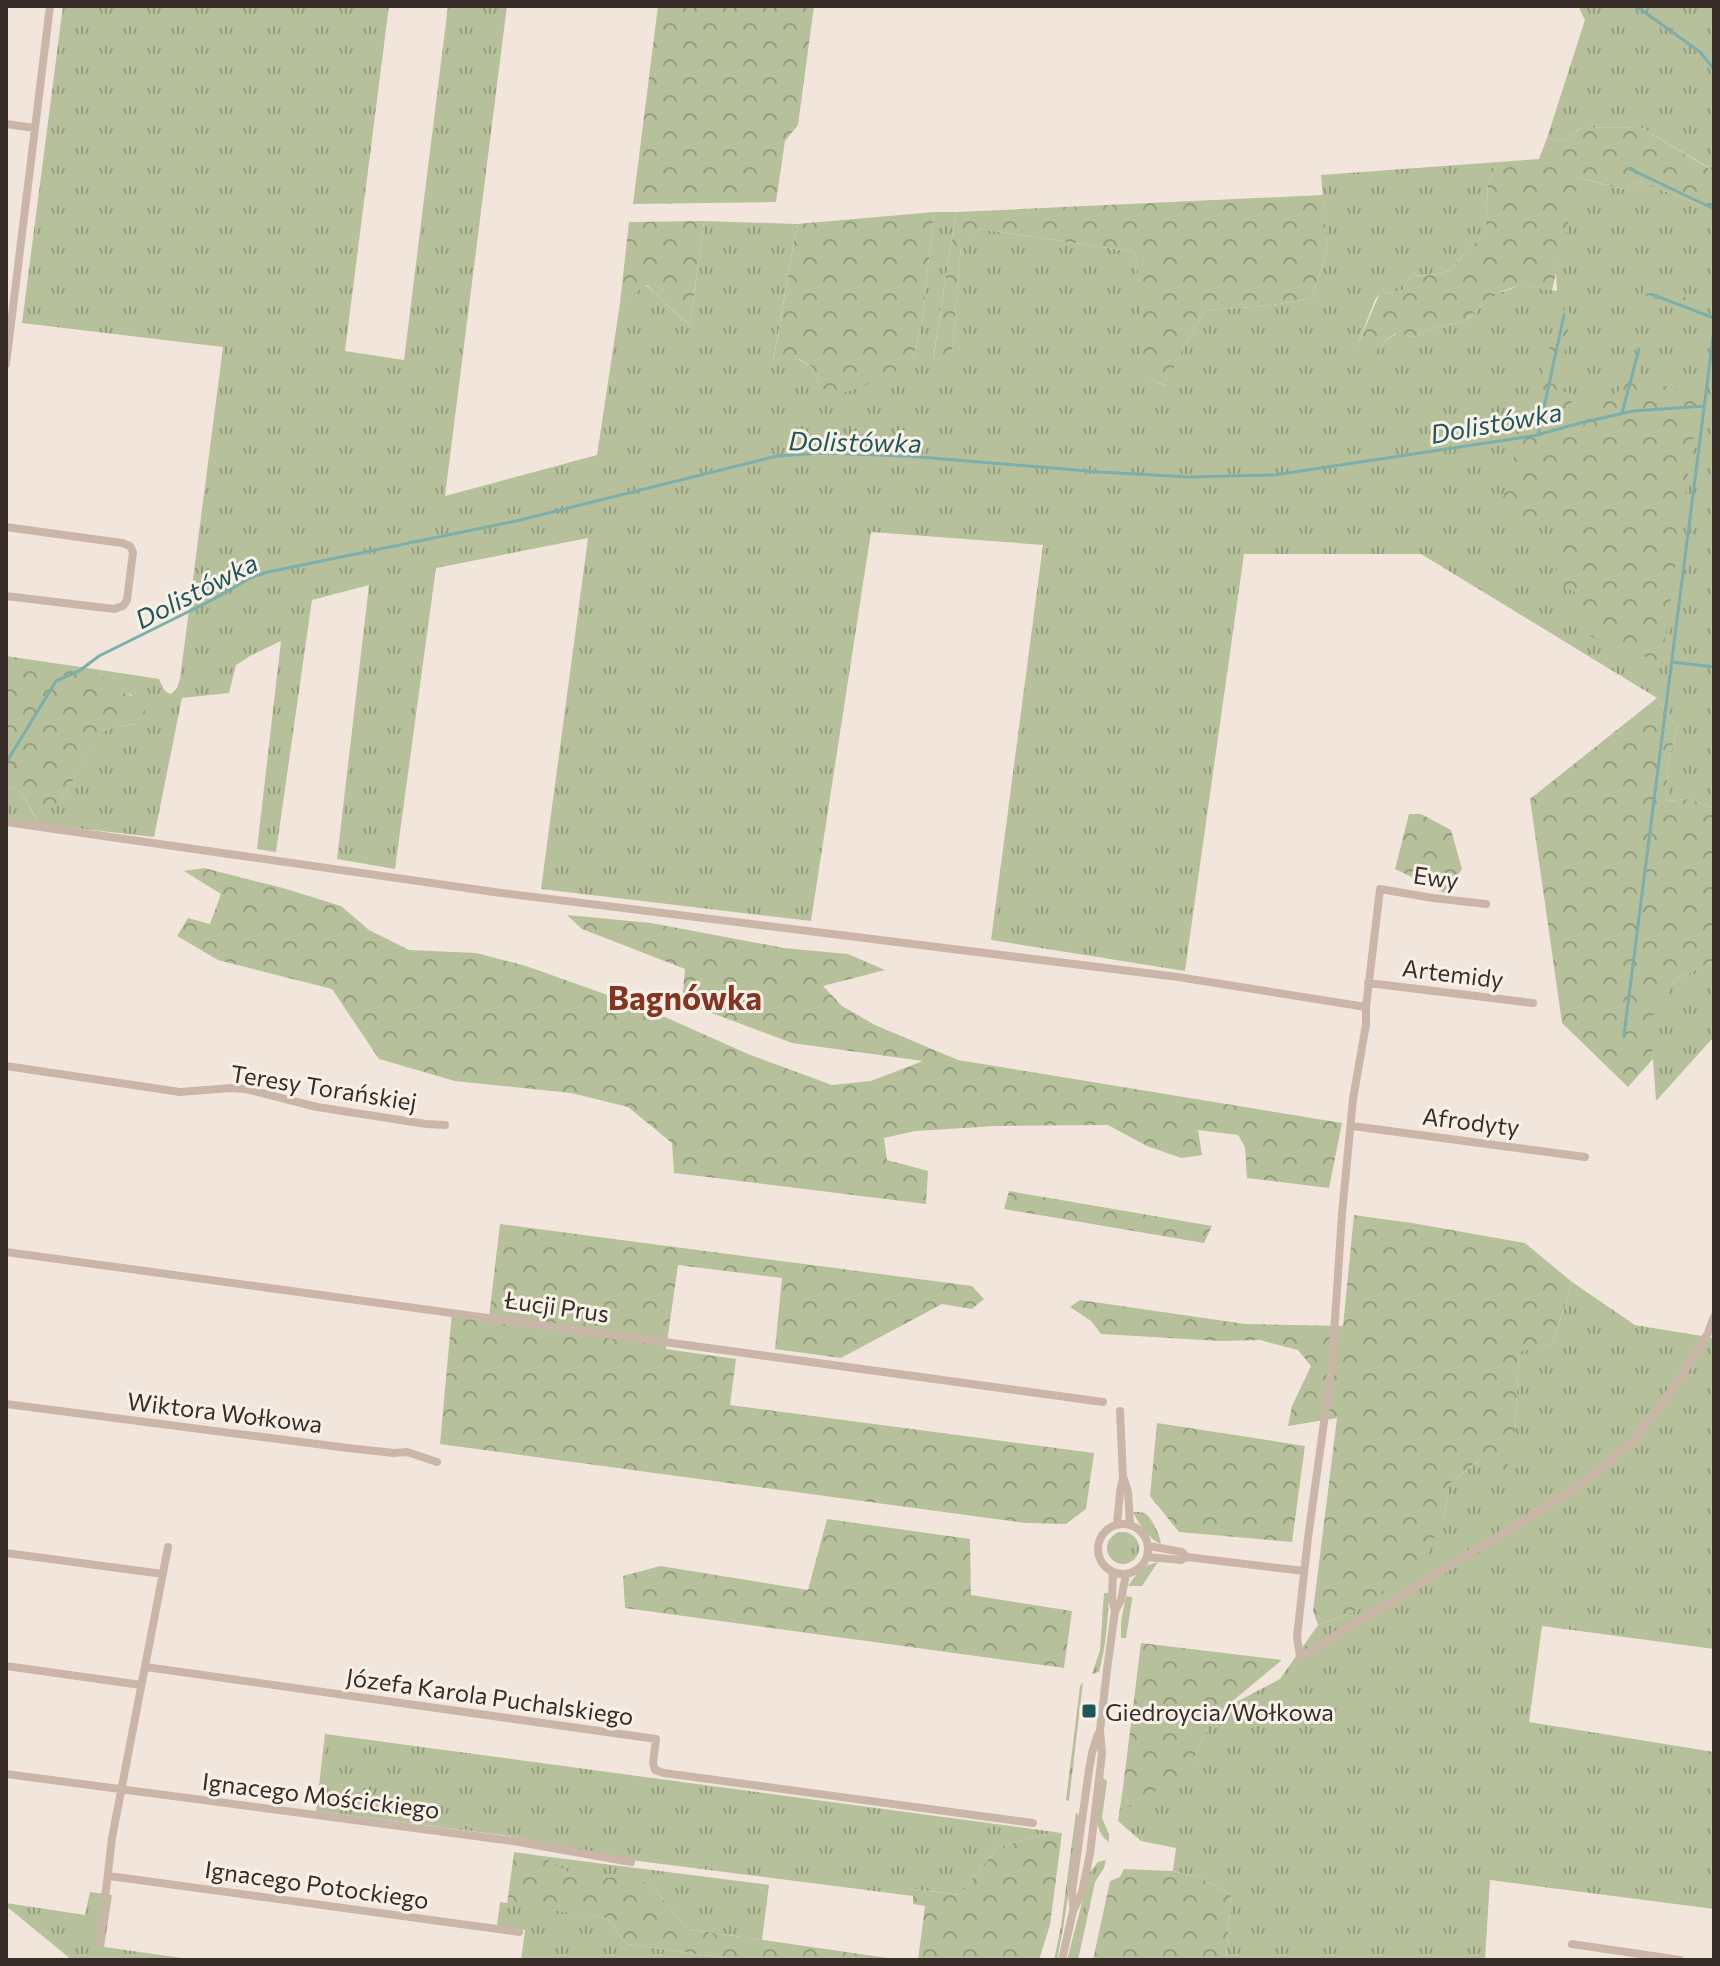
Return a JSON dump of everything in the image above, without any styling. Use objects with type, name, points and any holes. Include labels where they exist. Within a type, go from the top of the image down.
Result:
[{"type":"street","points":[[6,364],[10,302],[50,6]]},
{"type":"street","points":[[6,124],[35,128]]},
{"type":"street","points":[[6,527],[122,543],[130,546],[133,552],[127,600],[123,606],[114,609],[6,596]]},
{"type":"street","points":[[6,822],[494,892],[1178,977],[1366,1007]]},
{"type":"street","name":"Ewy","points":[[1368,983],[1380,889],[1486,904]]},
{"type":"street","points":[[1368,983],[1366,1024],[1353,1099],[1342,1214],[1332,1364],[1297,1637],[1300,1657],[1558,1500],[1596,1473],[1632,1442],[1661,1406],[1708,1333],[1714,1317]]},
{"type":"street","name":"Artemidy","points":[[1368,983],[1533,1003]]},
{"type":"street","name":"Teresy Torańskiej","points":[[6,1066],[180,1092],[246,1089],[317,1107],[445,1125]]},
{"type":"street","name":"Afrodyty","points":[[1352,1126],[1585,1157]]},
{"type":"street","name":"Łucji Prus","points":[[6,1252],[1103,1402]]},
{"type":"street","name":"Wiktora Wołkowa","points":[[6,1404],[348,1448],[407,1452],[437,1462]]},
{"type":"street","points":[[1117,1524],[1123,1478],[1120,1411]]},
{"type":"street","points":[[1123,1478],[1128,1492],[1130,1524]]},
{"type":"street","points":[[1117,1524],[1130,1524],[1143,1532],[1149,1546],[1147,1557],[1139,1569],[1126,1574],[1113,1572],[1102,1564],[1098,1547],[1104,1532],[1117,1524]]},
{"type":"street","points":[[1149,1546],[1182,1552],[1187,1557]]},
{"type":"street","points":[[100,1942],[112,1838],[168,1547]]},
{"type":"street","points":[[6,1553],[163,1574]]},
{"type":"street","points":[[1147,1557],[1181,1560],[1187,1557],[1304,1571]]},
{"type":"street","points":[[1062,1960],[1073,1911],[1082,1892],[1092,1843],[1102,1754],[1100,1730],[1115,1611],[1113,1572]]},
{"type":"street","points":[[1115,1611],[1121,1600],[1126,1574]]},
{"type":"street","points":[[6,1666],[141,1685]]},
{"type":"street","name":"Józefa Karola Puchalskiego","points":[[146,1667],[656,1739],[653,1763],[655,1770],[664,1773],[1033,1823]]},
{"type":"street","points":[[1073,1911],[1072,1891],[1092,1753],[1100,1730]]},
{"type":"street","name":"Ignacego Mościckiego","points":[[6,1774],[513,1841],[631,1862]]},
{"type":"street","points":[[1080,1841],[1092,1843]]},
{"type":"street","points":[[1079,1852],[1090,1854]]},
{"type":"street","name":"Ignacego Potockiego","points":[[109,1876],[519,1932]]},
{"type":"street","points":[[1572,1944],[1680,1960]]},
{"type":"green space","points":[[63,6],[389,6],[345,351],[404,360],[448,6],[507,6],[445,496],[597,455],[620,303],[645,285],[690,324],[704,221],[797,224],[773,362],[798,359],[812,367],[821,389],[913,357],[922,323],[934,212],[956,212],[933,360],[952,353],[961,245],[980,229],[1135,252],[1140,283],[1140,373],[1165,386],[1184,345],[1206,310],[1267,306],[1312,298],[1327,250],[1321,175],[1498,162],[1488,184],[1485,234],[1449,271],[1410,276],[1403,290],[1386,294],[1383,289],[1375,300],[1357,346],[1381,344],[1397,333],[1414,337],[1439,327],[1465,322],[1491,296],[1521,285],[1557,291],[1556,272],[1578,178],[1626,189],[1638,181],[1714,210],[1714,808],[1689,799],[1666,801],[1668,764],[1677,727],[1657,698],[1421,554],[1244,554],[1185,971],[991,940],[1043,545],[871,532],[811,921],[541,889],[588,538],[436,568],[395,869],[337,859],[369,585],[312,600],[276,852],[257,849],[281,641],[236,665],[229,693],[182,698],[154,837],[6,820],[6,787],[21,791],[36,819],[62,798],[103,731],[137,724],[132,695],[112,688],[101,670],[159,679],[171,694],[177,688],[223,347],[22,323]]},
{"type":"green space","points":[[658,6],[814,6],[798,125],[785,141],[776,202],[633,204]]},
{"type":"green space","points":[[1578,6],[1714,6],[1714,162],[1711,169],[1640,127],[1582,128],[1563,141],[1547,138],[1585,20]]},
{"type":"green space","points":[[1640,127],[1710,169],[1714,162],[1714,210],[1638,181],[1626,189],[1579,178],[1552,290],[1523,286],[1511,288],[1489,300],[1465,322],[1439,327],[1414,337],[1396,333],[1381,344],[1373,356],[1364,354],[1357,346],[1382,288],[1386,294],[1403,290],[1410,276],[1449,271],[1485,234],[1488,184],[1498,162],[1539,159],[1547,138],[1563,141],[1582,128]]},
{"type":"green space","points":[[1323,195],[1327,250],[1312,298],[1267,306],[1206,310],[1184,345],[1166,386],[1139,373],[1140,283],[1135,252],[980,229],[961,246],[952,353],[948,361],[933,361],[956,212]]},
{"type":"green space","points":[[934,212],[922,323],[913,357],[892,374],[846,392],[821,389],[812,367],[799,359],[773,363],[797,224]]},
{"type":"green space","points":[[704,221],[690,324],[646,285],[620,303],[629,222]]},
{"type":"green space","points":[[1645,283],[1708,305],[1705,316],[1642,294]]},
{"type":"green space","points":[[1568,309],[1571,316],[1557,390],[1573,394],[1568,419],[1581,416],[1584,396],[1615,395],[1622,386],[1637,343],[1646,345],[1636,384],[1699,395],[1662,662],[1586,634],[1576,610],[1575,591],[1554,584],[1560,530],[1550,523],[1518,519],[1505,513],[1502,501],[1524,420],[1537,410],[1553,328],[1560,311]]},
{"type":"green space","points":[[6,656],[101,670],[113,688],[144,702],[146,718],[137,724],[118,726],[103,732],[62,798],[37,820],[21,791],[6,787]]},
{"type":"green space","points":[[1657,698],[1677,727],[1668,764],[1666,801],[1689,799],[1714,808],[1712,962],[1675,980],[1651,1019],[1653,1059],[1628,1087],[1562,1023],[1530,799]]},
{"type":"green space","points":[[1409,814],[1421,814],[1451,830],[1462,869],[1445,893],[1395,869]]},
{"type":"green space","points":[[204,868],[341,906],[369,930],[409,950],[476,953],[526,966],[647,1009],[748,1054],[832,1085],[871,1081],[923,1061],[792,1043],[682,1002],[685,969],[582,929],[567,915],[651,923],[784,948],[848,954],[885,970],[823,986],[842,1006],[875,1025],[958,1060],[1342,1123],[1329,1188],[1247,1178],[1245,1147],[1238,1135],[1198,1130],[1202,1155],[1181,1158],[1147,1146],[1108,1125],[997,1126],[915,1131],[884,1138],[887,1160],[928,1171],[926,1204],[674,1173],[672,1143],[628,1107],[571,1093],[455,1081],[379,1059],[332,989],[218,960],[177,936],[188,918],[210,924],[221,894],[184,871]]},
{"type":"green space","points":[[1714,911],[1714,1040],[1656,1101],[1650,1019],[1675,980],[1712,962]]},
{"type":"green space","points":[[1009,1191],[1212,1226],[1204,1243],[1004,1209]]},
{"type":"green space","points":[[1354,1215],[1525,1243],[1572,1282],[1553,1344],[1519,1352],[1515,1432],[1507,1468],[1494,1477],[1479,1460],[1450,1483],[1444,1516],[1423,1561],[1358,1610],[1318,1625],[1313,1611],[1337,1418],[1288,1426],[1292,1406],[1311,1366],[1298,1350],[1260,1340],[1220,1341],[1101,1334],[1091,1321],[1070,1307],[1080,1300],[1245,1324],[1343,1326]]},
{"type":"green space","points":[[500,1224],[972,1286],[984,1299],[972,1309],[942,1304],[841,1358],[775,1349],[782,1278],[678,1265],[666,1349],[736,1359],[730,1405],[1094,1453],[1086,1509],[1066,1524],[1026,1523],[440,1444],[452,1312],[489,1317]]},
{"type":"green space","points":[[1572,1282],[1635,1325],[1714,1338],[1714,1649],[1542,1626],[1529,1722],[1714,1752],[1714,1909],[1490,1880],[1485,1960],[1226,1960],[1231,1894],[1198,1877],[1173,1871],[1176,1848],[1141,1841],[1118,1821],[1123,1787],[1129,1807],[1193,1761],[1207,1729],[1223,1709],[1280,1679],[1318,1625],[1358,1610],[1444,1516],[1450,1483],[1515,1432],[1519,1351],[1553,1344]]},
{"type":"green space","points":[[1157,1423],[1305,1446],[1292,1542],[1179,1532],[1150,1496]]},
{"type":"green space","points":[[1133,1512],[1149,1517],[1161,1544],[1144,1530]]},
{"type":"green space","points":[[827,1519],[970,1539],[971,1595],[1072,1611],[1064,1668],[625,1608],[623,1576],[660,1566],[808,1590]]},
{"type":"green space","points":[[1123,1532],[1134,1537],[1139,1548],[1134,1559],[1123,1564],[1112,1559],[1107,1548],[1112,1537]]},
{"type":"green space","points":[[1158,1562],[1142,1586],[1128,1586],[1141,1571]]},
{"type":"green space","points":[[1104,1593],[1109,1593],[1105,1643],[1099,1672],[1092,1674],[1100,1650]]},
{"type":"green space","points":[[1126,1596],[1132,1597],[1132,1600],[1126,1638],[1121,1638],[1121,1621]]},
{"type":"green space","points":[[1141,1643],[1282,1660],[1223,1709],[1207,1729],[1193,1761],[1178,1778],[1129,1807],[1123,1787]]},
{"type":"green space","points":[[1083,1682],[1069,1801],[1066,1800]]},
{"type":"green space","points":[[325,1734],[1062,1833],[997,1848],[960,1895],[914,1889],[913,1896],[615,1858],[509,1836],[316,1811]]},
{"type":"green space","points":[[1103,1778],[1107,1781],[1102,1818],[1109,1842],[1099,1830],[1098,1822]]},
{"type":"green space","points":[[1076,1812],[1080,1818],[1063,1929],[1057,1960],[1054,1960],[1061,1926]]},
{"type":"green space","points":[[1062,1833],[1050,1925],[1039,1960],[918,1960],[925,1906],[913,1904],[913,1889],[960,1895],[997,1848]]},
{"type":"green space","points":[[514,1852],[542,1856],[592,1887],[606,1878],[623,1876],[652,1885],[687,1929],[901,1960],[737,1960],[627,1944],[607,1918],[507,1904]]},
{"type":"green space","points":[[542,1856],[769,1885],[762,1940],[687,1929],[652,1885],[606,1878],[592,1888]]},
{"type":"green space","points":[[1106,1860],[1095,1882],[1078,1960],[1067,1960],[1090,1872],[1098,1862]]},
{"type":"green space","points":[[1124,1869],[1173,1871],[1198,1877],[1231,1894],[1226,1960],[1093,1960],[1110,1881],[1120,1877]]},
{"type":"green space","points":[[90,1892],[112,1895],[104,1947],[196,1960],[72,1960],[6,1906],[6,1903],[85,1915]]},
{"type":"green space","points":[[500,1902],[607,1918],[627,1944],[737,1960],[521,1960],[525,1930],[497,1926]]},
{"type":"waterway","name":"Dolistówka","points":[[1636,6],[1700,52],[1714,69]]},
{"type":"waterway","points":[[1630,169],[1714,209]]},
{"type":"waterway","points":[[1651,294],[1714,318]]},
{"type":"waterway","points":[[1538,435],[1564,315]]},
{"type":"waterway","points":[[1624,1035],[1714,330]]},
{"type":"waterway","points":[[1622,413],[1639,349]]},
{"type":"waterway","name":"Dolistówka","points":[[6,763],[56,681],[250,578],[516,521],[777,456],[822,453],[907,456],[1188,477],[1274,475],[1533,436],[1633,411],[1704,406]]},
{"type":"waterway","points":[[1672,662],[1714,667]]},
{"type":"place","name":"Giedroycia/Wołkowa","points":[[1089,1711]]},
{"type":"district","name":"Bagnówka","points":[[685,997]]}]
